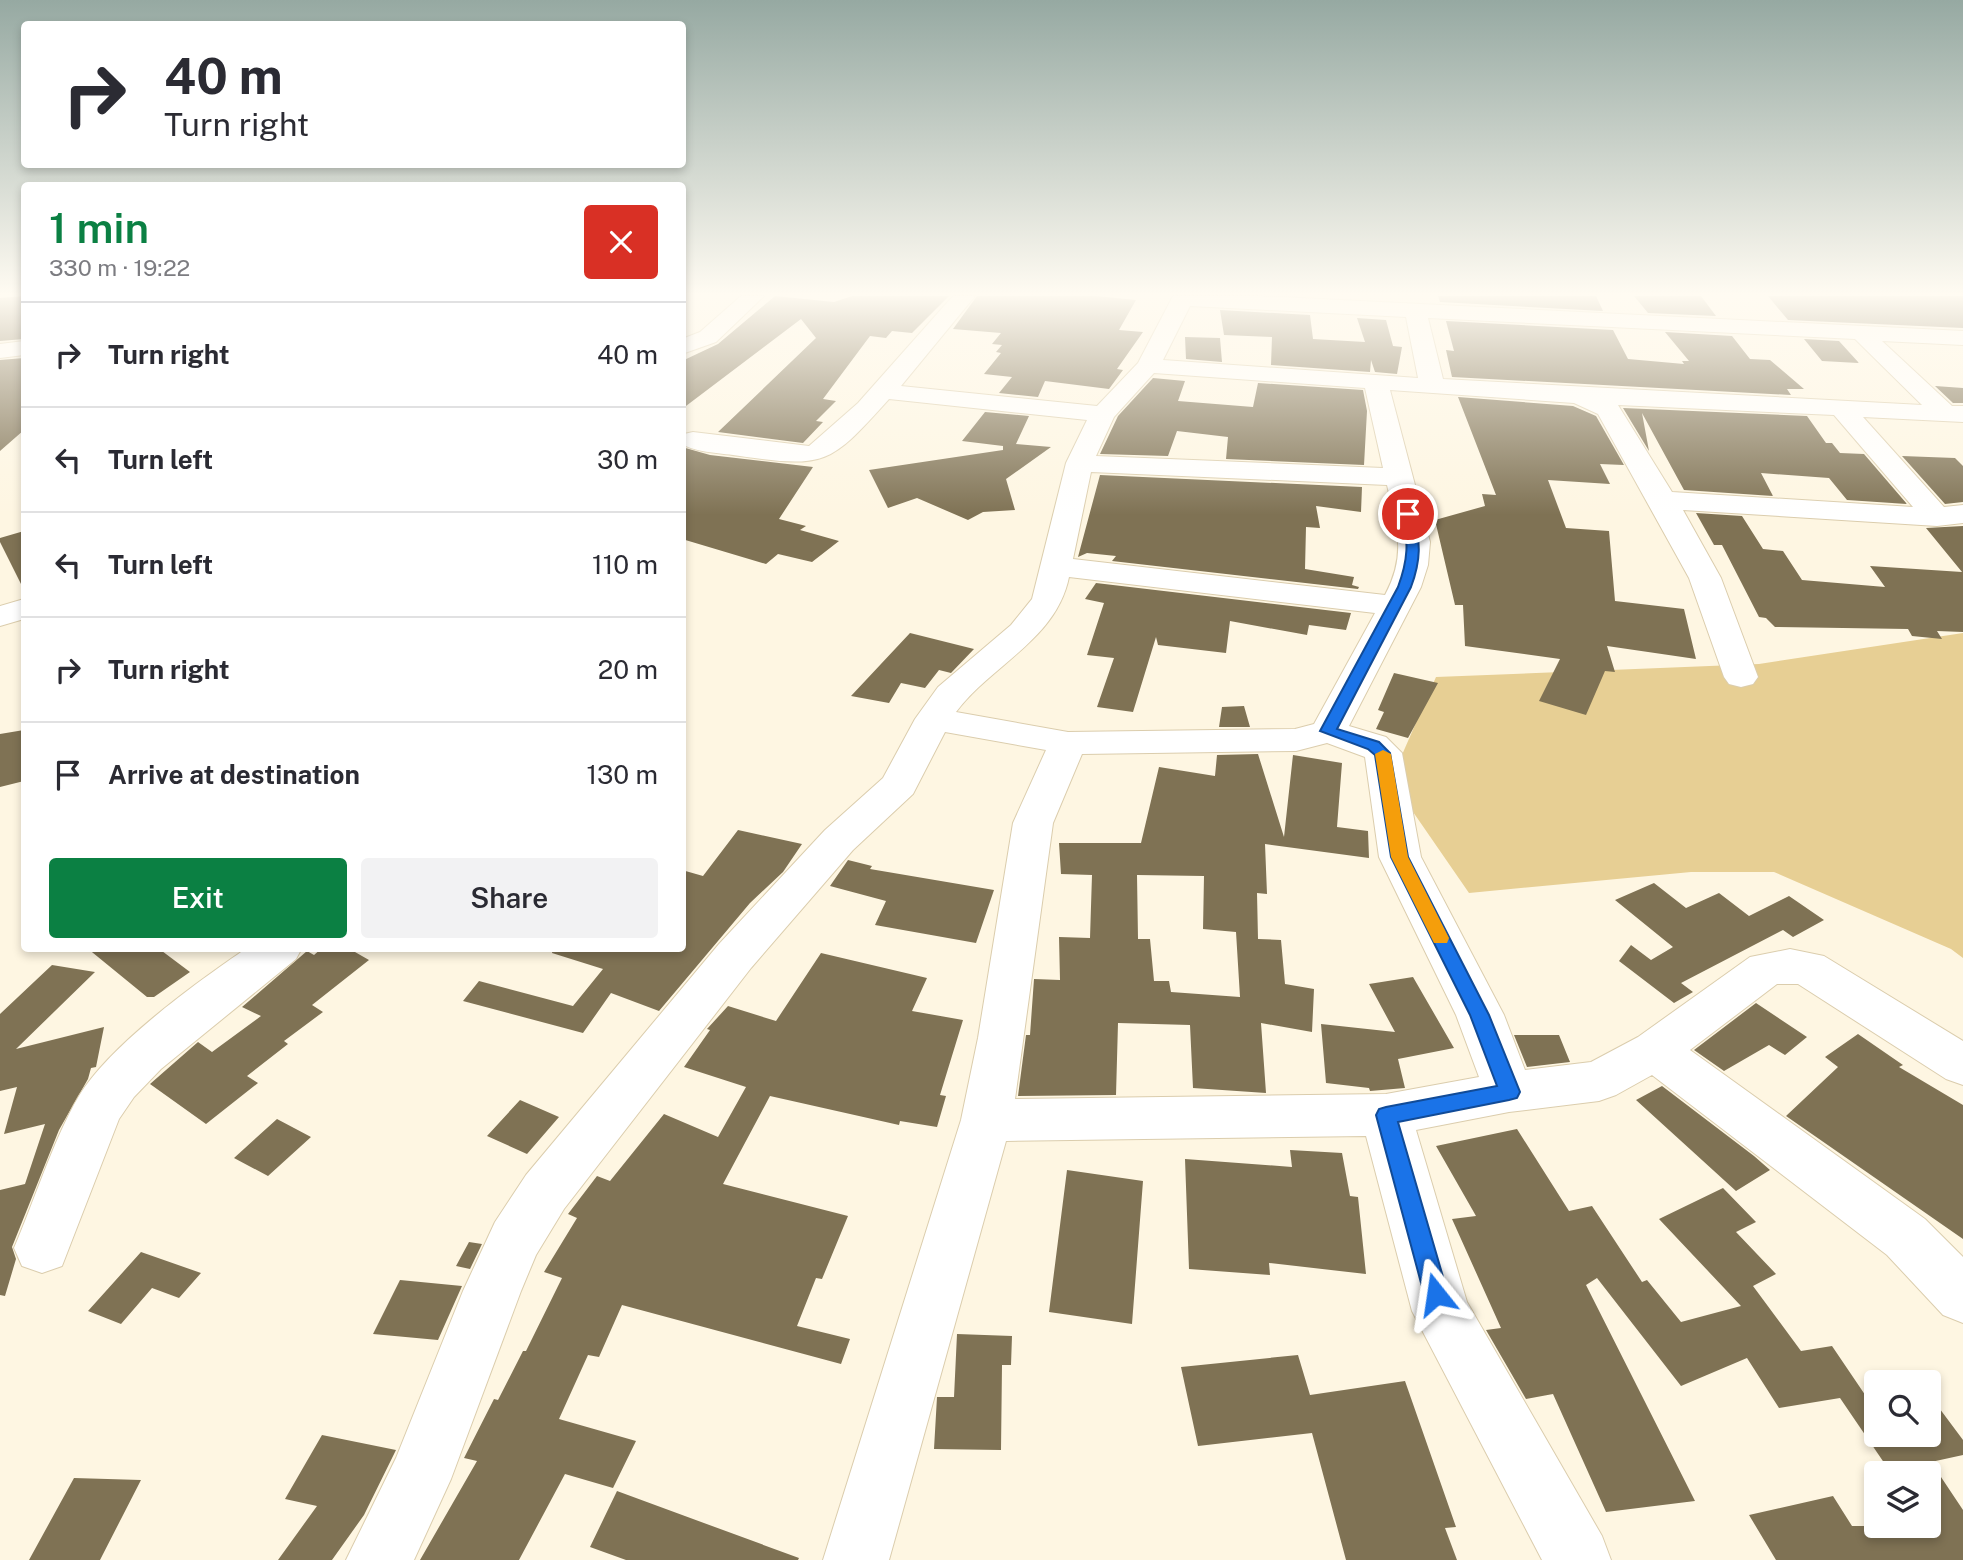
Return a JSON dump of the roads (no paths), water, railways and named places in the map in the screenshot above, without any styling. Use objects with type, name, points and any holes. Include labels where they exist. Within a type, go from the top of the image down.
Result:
[{"type":"street","points":[[693,440],[816,454],[825,449],[902,369]]},
{"type":"street","points":[[379,1560],[419,1479],[515,1240],[545,1192],[735,956],[839,840],[898,785],[933,719],[968,677],[1037,617],[1048,600],[1079,463],[1104,414],[1145,369]]},
{"type":"street","points":[[1183,369],[1578,396],[1954,413]]},
{"type":"street","points":[[1428,369],[1432,386]]},
{"type":"street","points":[[1903,369],[1954,413]]},
{"type":"street","points":[[1328,731],[1395,606],[1413,565],[1415,542],[1376,384]]},
{"type":"street","points":[[883,391],[1104,414]]},
{"type":"street","points":[[1578,396],[1608,409],[1663,500],[1705,578],[1741,677]]},
{"type":"street","points":[[1842,409],[1950,516]]},
{"type":"street","points":[[1079,463],[1398,477]]},
{"type":"street","points":[[1663,500],[1950,516]]},
{"type":"street","points":[[1057,566],[1395,606]]},
{"type":"street","points":[[0,616],[21,611]]},
{"type":"street","points":[[933,719],[1068,743],[1296,740],[1328,731],[1373,746],[1383,753],[1399,857],[1479,1015],[1509,1092]]},
{"type":"street","points":[[856,1560],[986,1120],[1002,1038],[1033,823],[1068,743]]},
{"type":"street","points":[[42,1248],[97,1111],[116,1083],[154,1047],[275,952]]},
{"type":"street","points":[[986,1120],[1386,1115],[1509,1092],[1599,1081],[1655,1049],[1766,969],[1790,966],[1808,968],[1963,1065]]},
{"type":"street","points":[[1655,1049],[1906,1237],[1963,1296]]},
{"type":"street","points":[[1386,1115],[1441,1311],[1578,1560]]}]
